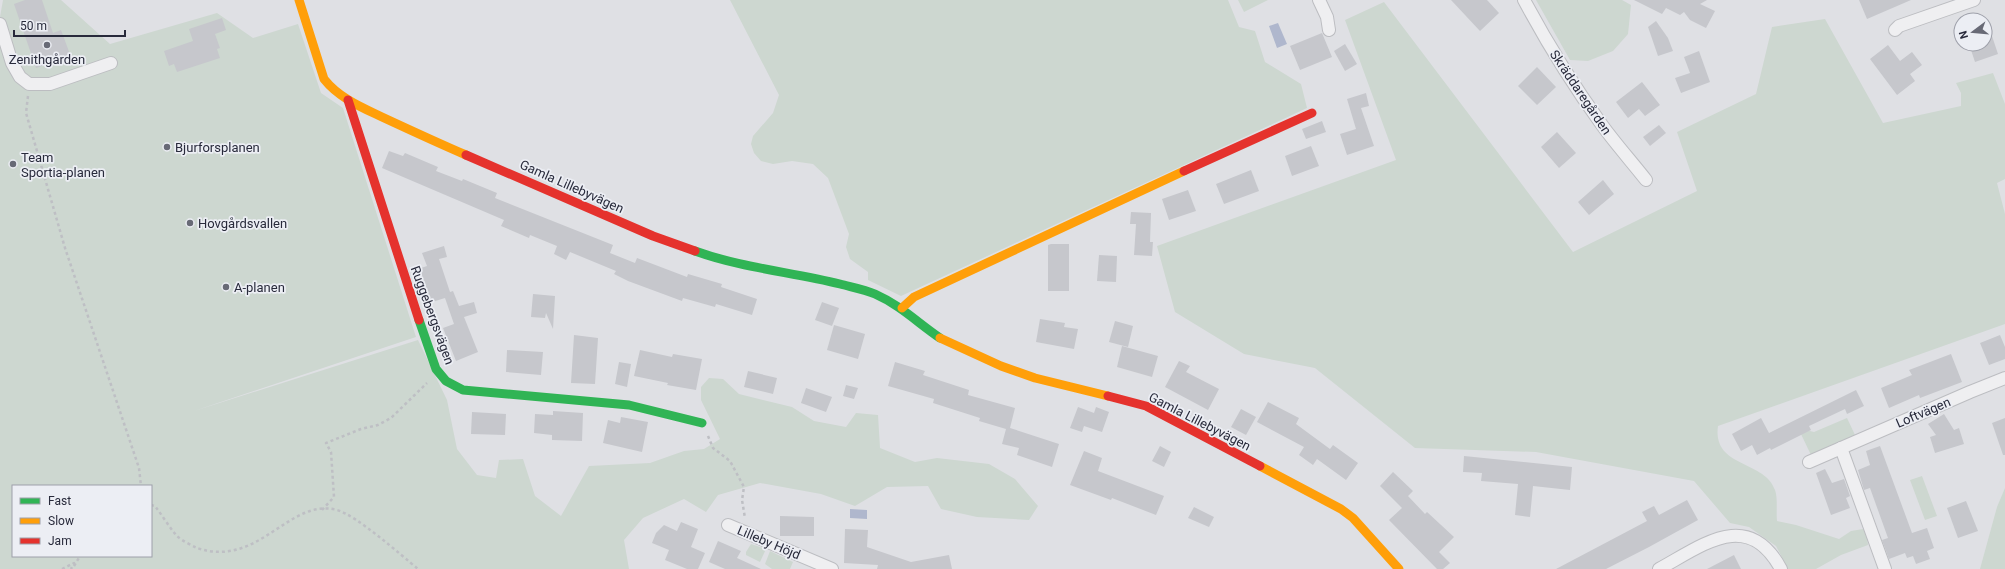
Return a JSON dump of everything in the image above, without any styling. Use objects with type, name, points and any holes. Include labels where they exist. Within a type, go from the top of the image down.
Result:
[{"type":"street","name":"Gamla Lillebyvägen","points":[[299,0],[324,79],[331,88],[348,100],[418,134],[688,250],[766,270],[857,288],[874,293],[902,308],[922,326],[948,343],[1014,371],[1035,378],[1146,406],[1341,509],[1353,518],[1399,569]]},
{"type":"street","points":[[1319,0],[1327,17],[1329,30]]},
{"type":"street","name":"Skräddaregården","points":[[1524,0],[1544,38],[1578,91],[1603,126],[1646,180]]},
{"type":"street","points":[[1895,30],[1899,26],[1974,0]]},
{"type":"street","points":[[0,24],[12,63],[20,77],[29,84],[50,84],[111,63]]},
{"type":"street","name":"Ruggebergsvägen","points":[[348,100],[392,240],[436,369],[446,381],[463,390],[629,405],[702,423]]},
{"type":"street","points":[[902,308],[914,297],[1133,194],[1312,113]]},
{"type":"street","name":"Loftvägen","points":[[1809,462],[2005,378]]},
{"type":"street","points":[[1841,448],[1885,569]]},
{"type":"street","name":"Lilleby Höjd","points":[[728,524],[832,569]]},
{"type":"street","points":[[1659,569],[1710,542],[1727,536],[1739,535],[1751,538],[1762,545],[1772,554],[1781,569]]},
{"type":"path","points":[[29,84],[26,113],[65,248],[139,468],[141,485]]},
{"type":"path","points":[[322,510],[334,497],[331,452],[326,443],[361,429],[378,425],[391,418],[417,394],[436,369]]},
{"type":"path","points":[[702,423],[713,448],[730,461],[744,487],[742,500],[747,533]]},
{"type":"path","points":[[152,505],[155,506],[177,536],[203,552],[220,556]]},
{"type":"path","points":[[284,529],[302,516],[322,510],[337,510],[352,517],[418,569]]},
{"type":"path","points":[[72,569],[79,557]]},
{"type":"path","points":[[62,569],[74,563],[72,569]]},
{"type":"shaded area","points":[[3,0],[61,0],[110,44],[217,13],[253,38],[298,24],[321,93],[343,108],[416,337],[194,411],[418,340],[447,400],[457,449],[477,475],[496,478],[499,460],[523,459],[535,496],[561,516],[589,466],[650,463],[684,451],[704,449],[720,439],[701,400],[701,387],[709,378],[723,379],[739,394],[792,407],[814,421],[846,427],[856,413],[878,415],[880,448],[915,462],[937,458],[989,464],[1015,479],[1038,506],[1029,520],[977,517],[941,509],[928,486],[887,487],[855,506],[821,494],[760,483],[718,495],[706,512],[684,499],[643,518],[624,540],[629,569],[0,569],[0,17]]},
{"type":"shaded area","points":[[730,0],[1228,0],[1239,27],[1255,31],[1265,62],[1301,84],[1307,108],[901,296],[868,280],[868,272],[850,259],[846,247],[849,234],[828,178],[813,164],[792,161],[773,164],[761,161],[754,153],[751,144],[753,136],[773,113],[779,95]]},
{"type":"shaded area","points":[[1238,0],[1268,0],[1244,12]]},
{"type":"shaded area","points":[[1536,0],[1622,0],[1631,5],[1628,34],[1613,51],[1588,61],[1570,60]]},
{"type":"shaded area","points":[[1384,2],[1573,252],[1697,191],[1677,132],[1756,94],[1772,27],[1825,19],[1883,123],[1961,106],[1961,93],[1956,83],[1993,73],[2005,104],[2005,179],[1997,183],[2005,214],[2005,324],[1718,426],[1718,440],[1723,450],[1731,457],[1761,473],[1769,480],[1776,493],[1777,521],[1796,525],[1839,539],[1851,531],[1863,529],[1867,536],[1868,545],[1841,555],[1816,569],[1788,569],[1776,546],[1749,527],[1730,523],[1694,481],[1536,452],[1415,448],[1315,368],[1244,354],[1175,312],[1157,246],[1396,160],[1345,20]]},
{"type":"shaded area","points":[[1847,418],[1855,435],[1811,455],[1800,432],[1806,430],[1814,432]]},
{"type":"shaded area","points":[[1922,476],[1937,516],[1925,520],[1910,480]]},
{"type":"shaded area","points":[[2005,488],[2005,569],[1980,569],[1997,507]]},
{"type":"shaded area","points":[[751,544],[766,549],[760,562],[746,555],[746,552]]},
{"type":"shaded area","points":[[770,551],[793,562],[790,569],[772,569],[765,564]]},
{"type":"water","points":[[1278,23],[1287,44],[1277,48],[1269,26]]},
{"type":"water","points":[[850,509],[867,510],[867,519],[850,518]]},
{"type":"building","name":"Zenithgården","points":[[25,0],[42,0],[53,33],[61,30],[71,57],[36,68],[14,4]]},
{"type":"building","points":[[1451,0],[1487,0],[1499,13],[1480,31]]},
{"type":"building","points":[[1634,0],[1707,0],[1700,4],[1715,11],[1706,28],[1690,20],[1684,12],[1680,15],[1666,8],[1662,14]]},
{"type":"building","points":[[1859,0],[1911,0],[1867,19]]},
{"type":"building","points":[[222,18],[226,30],[215,34],[220,48],[217,49],[220,58],[177,72],[174,64],[169,66],[164,51],[193,41],[189,29]]},
{"type":"building","points":[[1656,21],[1668,38],[1673,51],[1658,56],[1648,27]]},
{"type":"building","points":[[1322,33],[1332,57],[1300,70],[1290,46]]},
{"type":"building","points":[[1993,39],[1998,54],[1975,62],[1972,52],[1993,52]]},
{"type":"building","points":[[1345,44],[1357,64],[1345,71],[1334,51]]},
{"type":"building","points":[[1888,45],[1900,61],[1912,52],[1922,65],[1910,74],[1915,81],[1897,95],[1870,59]]},
{"type":"building","points":[[1699,51],[1710,82],[1681,93],[1675,78],[1690,73],[1684,57]]},
{"type":"building","points":[[1537,67],[1556,87],[1537,105],[1518,86]]},
{"type":"building","points":[[1642,82],[1660,105],[1645,116],[1639,109],[1628,118],[1616,102]]},
{"type":"building","points":[[1366,93],[1369,106],[1361,108],[1374,146],[1347,155],[1340,134],[1356,129],[1347,99]]},
{"type":"building","points":[[1322,121],[1326,132],[1306,139],[1302,129]]},
{"type":"building","points":[[1659,125],[1666,133],[1650,146],[1643,137]]},
{"type":"building","points":[[1557,132],[1576,153],[1559,168],[1541,147]]},
{"type":"building","points":[[1311,146],[1319,166],[1292,176],[1285,156]]},
{"type":"building","points":[[389,151],[403,156],[405,153],[438,167],[436,171],[462,181],[463,179],[497,193],[495,198],[613,245],[610,253],[635,263],[637,258],[687,277],[688,274],[722,284],[721,287],[757,299],[752,315],[716,304],[715,307],[683,298],[682,301],[628,281],[614,274],[616,271],[570,252],[566,260],[554,254],[557,246],[530,235],[529,238],[501,226],[504,220],[382,168]]},
{"type":"building","points":[[1251,170],[1259,191],[1224,204],[1216,184]]},
{"type":"building","points":[[1603,180],[1614,194],[1589,215],[1578,202]]},
{"type":"building","points":[[1188,190],[1196,211],[1169,220],[1162,199]]},
{"type":"building","points":[[1131,212],[1151,213],[1150,242],[1153,242],[1152,256],[1134,255],[1136,224],[1130,224]]},
{"type":"building","points":[[1069,244],[1069,291],[1048,291],[1048,245]]},
{"type":"building","points":[[444,246],[447,257],[439,259],[450,292],[453,291],[459,306],[474,302],[477,313],[464,317],[478,352],[456,361],[443,328],[454,324],[445,298],[429,303],[418,269],[427,266],[422,253]]},
{"type":"building","points":[[1099,255],[1117,256],[1116,282],[1097,281]]},
{"type":"building","points":[[533,294],[555,296],[553,329],[546,313],[545,318],[531,317]]},
{"type":"building","points":[[822,302],[839,308],[832,326],[815,320]]},
{"type":"building","points":[[1040,319],[1065,323],[1064,327],[1078,329],[1074,349],[1036,342]]},
{"type":"building","points":[[1115,321],[1133,326],[1128,347],[1109,342]]},
{"type":"building","points":[[834,325],[865,334],[858,359],[827,350]]},
{"type":"building","points":[[574,335],[598,338],[595,384],[571,383]]},
{"type":"building","points":[[2000,335],[2005,347],[2005,359],[1989,365],[1980,343]]},
{"type":"building","points":[[1122,346],[1158,356],[1152,377],[1117,367]]},
{"type":"building","points":[[507,350],[543,352],[541,375],[506,372]]},
{"type":"building","points":[[640,350],[672,357],[673,354],[702,359],[696,390],[667,385],[668,383],[634,376]]},
{"type":"building","points":[[1951,354],[1962,382],[1920,398],[1919,395],[1889,408],[1881,388],[1912,375],[1909,370]]},
{"type":"building","points":[[1179,361],[1190,366],[1186,372],[1219,389],[1208,410],[1165,387]]},
{"type":"building","points":[[619,362],[631,364],[627,387],[615,384]]},
{"type":"building","points":[[895,362],[925,371],[923,375],[969,390],[968,395],[1015,408],[1010,428],[1059,444],[1052,467],[1017,455],[1019,448],[1002,444],[1006,429],[979,421],[980,418],[933,403],[934,399],[888,386]]},
{"type":"building","points":[[748,371],[777,378],[773,394],[744,387]]},
{"type":"building","points":[[846,385],[858,388],[854,399],[843,396]]},
{"type":"building","points":[[806,388],[832,397],[826,412],[801,403]]},
{"type":"building","points":[[1856,390],[1864,406],[1847,414],[1845,409],[1809,426],[1811,430],[1771,450],[1770,448],[1757,455],[1752,445],[1741,451],[1732,434],[1761,418],[1769,433]]},
{"type":"building","points":[[1268,402],[1299,418],[1296,424],[1330,449],[1333,445],[1358,463],[1346,480],[1317,459],[1313,465],[1299,455],[1304,447],[1257,422]]},
{"type":"building","points":[[1078,407],[1094,413],[1096,407],[1109,412],[1102,432],[1084,426],[1082,432],[1070,428]]},
{"type":"building","points":[[1241,409],[1256,417],[1246,435],[1231,427]]},
{"type":"building","points":[[553,411],[583,413],[582,441],[552,440],[552,435],[534,433],[535,414],[553,415]]},
{"type":"building","points":[[472,412],[506,414],[505,435],[471,434]]},
{"type":"building","points":[[1944,414],[1954,430],[1959,428],[1964,444],[1935,453],[1930,437],[1936,435],[1928,424]]},
{"type":"building","points":[[621,417],[648,422],[642,452],[603,443],[608,420],[620,423]]},
{"type":"building","points":[[2005,418],[2005,455],[2003,455],[1992,423]]},
{"type":"building","points":[[1160,446],[1171,452],[1164,467],[1152,461]]},
{"type":"building","points":[[1880,446],[1912,533],[1927,528],[1934,548],[1927,551],[1930,559],[1916,564],[1913,556],[1907,558],[1905,553],[1889,559],[1882,540],[1888,538],[1870,488],[1864,490],[1858,470],[1870,465],[1866,451]]},
{"type":"building","points":[[1084,451],[1102,458],[1098,471],[1164,496],[1156,515],[1112,498],[1111,500],[1070,485]]},
{"type":"building","points":[[1464,456],[1572,467],[1570,490],[1533,486],[1530,517],[1515,515],[1518,484],[1481,481],[1482,473],[1463,472]]},
{"type":"building","points":[[1825,469],[1832,483],[1844,479],[1850,496],[1846,498],[1850,508],[1831,515],[1816,473]]},
{"type":"building","points":[[1393,472],[1413,491],[1408,496],[1425,514],[1427,512],[1454,537],[1439,552],[1450,563],[1443,569],[1437,569],[1389,520],[1402,508],[1380,486]]},
{"type":"building","points":[[1687,500],[1698,520],[1649,547],[1606,569],[1556,569],[1647,521],[1642,512],[1654,506],[1659,515]]},
{"type":"building","points":[[1966,501],[1978,531],[1958,538],[1947,508]]},
{"type":"building","points":[[1194,507],[1214,517],[1209,527],[1188,518]]},
{"type":"building","points":[[780,516],[814,517],[814,536],[780,536]]},
{"type":"building","points":[[681,522],[698,529],[691,547],[705,553],[698,569],[687,569],[665,560],[669,550],[652,543],[656,533],[664,525],[677,531]]},
{"type":"building","points":[[845,529],[868,530],[867,547],[911,562],[949,555],[952,569],[877,569],[878,565],[844,563]]},
{"type":"building","points":[[718,541],[741,551],[737,558],[761,569],[725,569],[709,562]]},
{"type":"building","points":[[1734,555],[1741,569],[1707,569]]},
{"type":"traffic: fast","points":[[695,251],[731,262],[822,280],[871,292],[893,303],[940,338]]},
{"type":"traffic: fast","points":[[419,320],[436,369],[446,381],[463,390],[629,405],[702,423]]},
{"type":"traffic: slow","points":[[299,0],[324,79],[336,92],[358,106],[466,155]]},
{"type":"traffic: slow","points":[[902,308],[914,297],[1184,171]]},
{"type":"traffic: slow","points":[[940,338],[1001,366],[1035,378],[1108,396]]},
{"type":"traffic: slow","points":[[1260,466],[1341,509],[1353,518],[1399,569]]},
{"type":"traffic: jam","points":[[348,100],[419,320]]},
{"type":"traffic: jam","points":[[1184,171],[1312,113]]},
{"type":"traffic: jam","points":[[466,155],[653,236],[695,251]]},
{"type":"traffic: jam","points":[[1108,396],[1146,406],[1260,466]]},
{"type":"place","name":"Zenithgården","points":[[47,45]]},
{"type":"place","name":"Bjurforsplanen","points":[[167,147]]},
{"type":"place","name":"Team Sportia-planen","points":[[13,164]]},
{"type":"place","name":"Hovgårdsvallen","points":[[190,223]]},
{"type":"place","name":"A-planen","points":[[226,287]]}]
